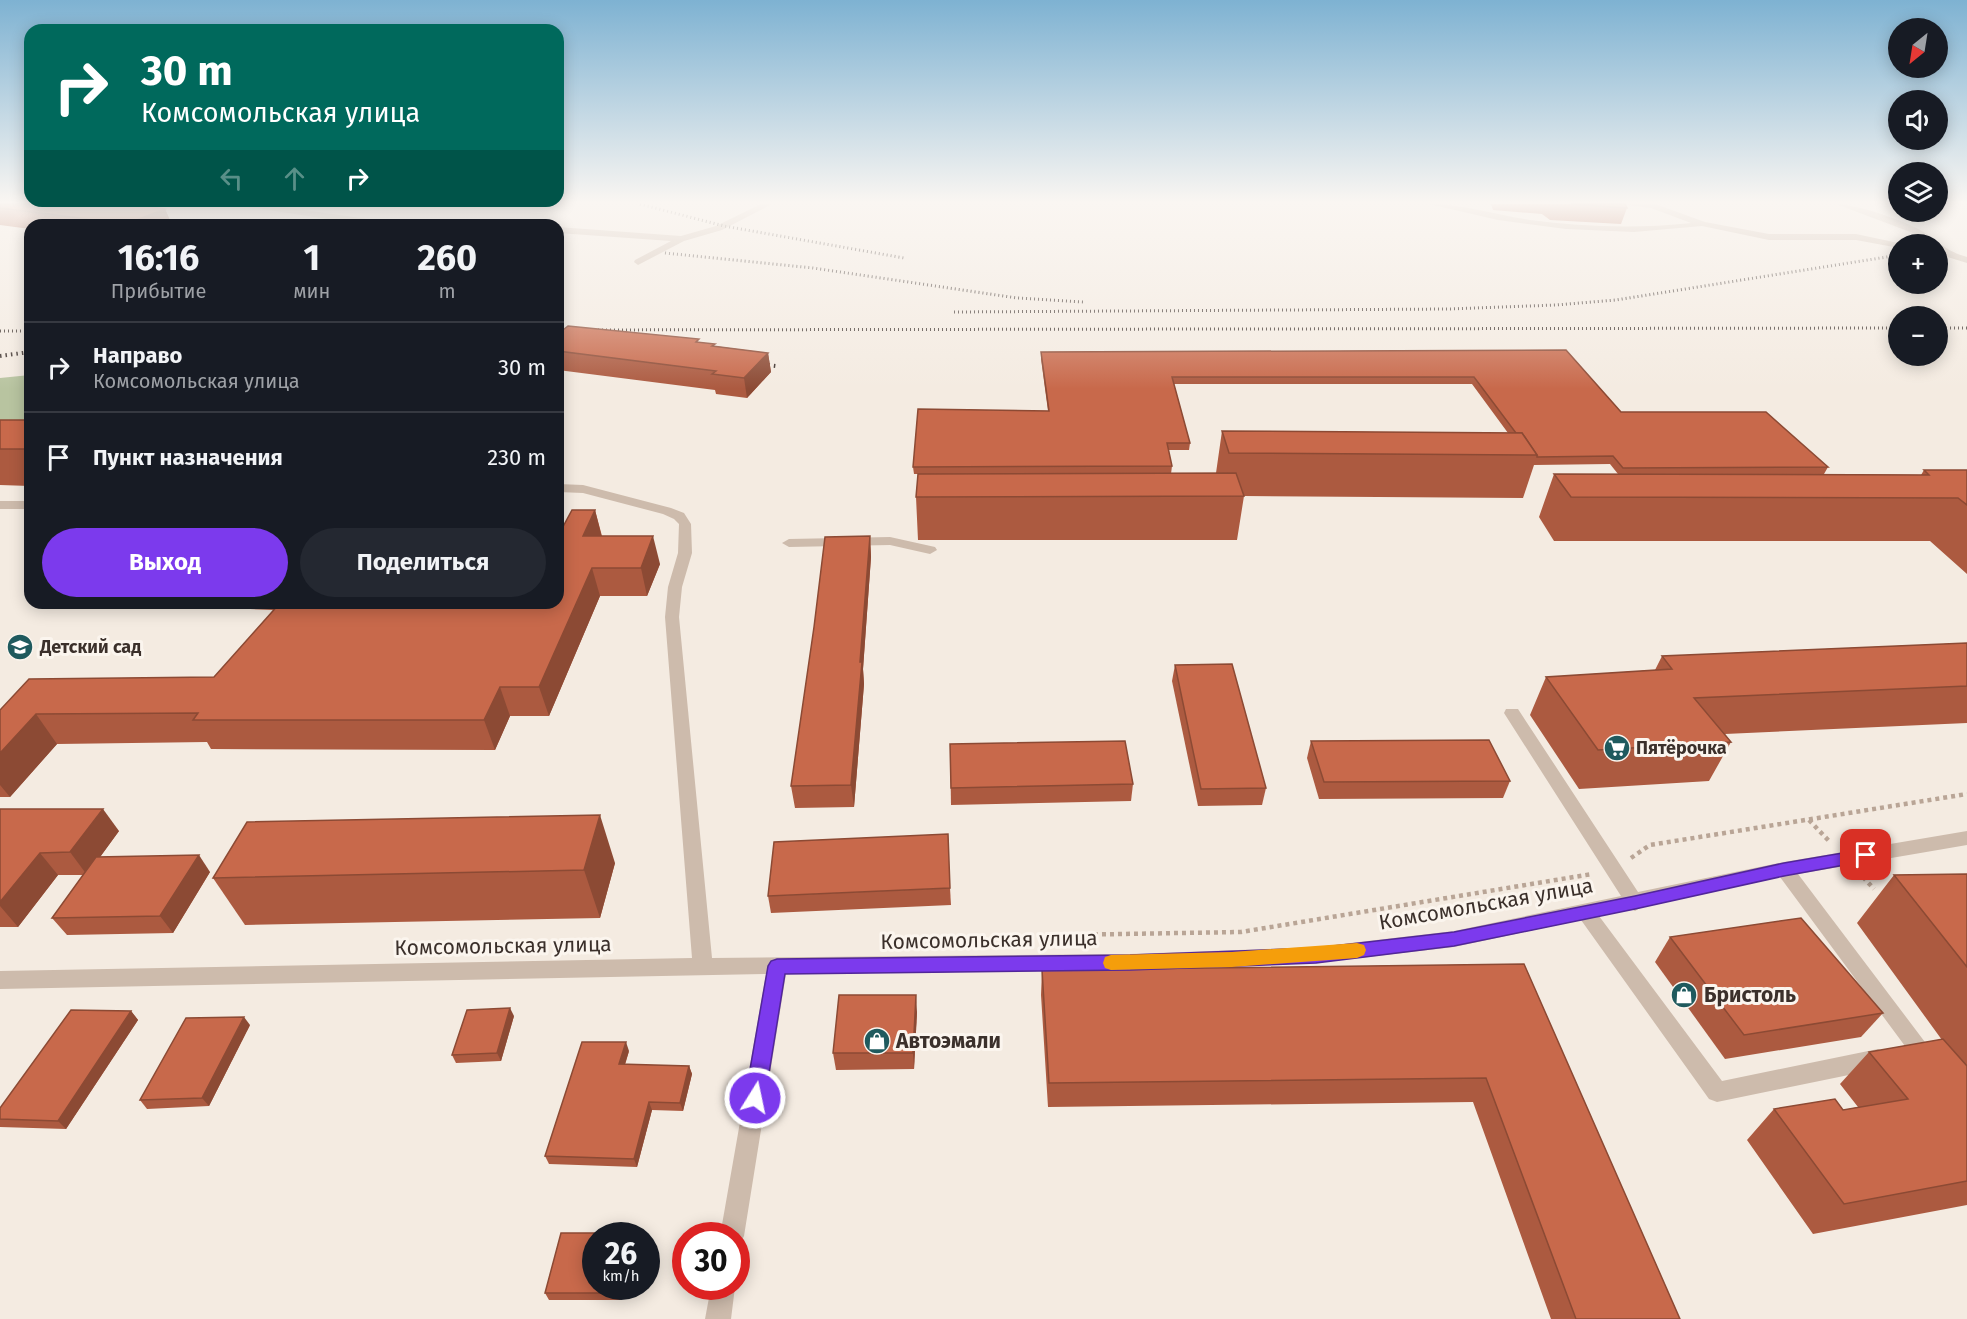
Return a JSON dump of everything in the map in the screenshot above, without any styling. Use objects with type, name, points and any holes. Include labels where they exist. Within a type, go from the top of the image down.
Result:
[{"type":"street","points":[[564,488],[583,489],[667,511],[679,516],[685,525],[685,553],[675,587],[672,617],[703,966]]},
{"type":"street","points":[[0,505],[24,505]]},
{"type":"street","points":[[789,543],[890,541],[930,550]]},
{"type":"street","points":[[1512,713],[1635,903]]},
{"type":"street","name":"Комсомольская улица","points":[[0,980],[703,966],[1142,962],[1316,955],[1454,939],[1635,903],[1784,869],[1967,838]]},
{"type":"street","points":[[1784,869],[1941,1078]]},
{"type":"street","points":[[1586,912],[1717,1092],[1921,1051]]},
{"type":"street","points":[[734,1222],[777,966]]},
{"type":"street","points":[[718,1319],[721,1300]]},
{"type":"path","points":[[1062,935],[1241,932],[1613,870],[1650,845],[1967,794]]},
{"type":"green space","points":[[24,376],[24,444],[0,444],[0,378]]},
{"type":"building","points":[[568,326],[699,339],[696,342],[715,344],[712,346],[768,353],[744,378],[712,374],[716,371],[564,352],[564,329]]},
{"type":"building","points":[[1566,350],[1621,412],[1766,412],[1828,467],[1623,468],[1613,456],[1537,457],[1522,433],[1516,433],[1474,377],[1172,377],[1190,443],[1167,443],[1172,466],[913,467],[918,409],[1049,411],[1041,352]]},
{"type":"building","points":[[0,420],[24,420],[24,449],[0,449]]},
{"type":"building","points":[[1222,431],[1522,433],[1537,455],[1229,453]]},
{"type":"building","points":[[1924,470],[1967,470],[1967,505],[1958,498],[1571,497],[1554,474],[1929,475]]},
{"type":"building","points":[[1236,473],[1244,496],[916,497],[918,474]]},
{"type":"building","points":[[572,510],[595,510],[583,536],[653,536],[641,568],[592,568],[539,687],[500,687],[484,720],[193,720],[198,713],[36,714],[0,753],[0,710],[29,679],[214,677],[275,609],[564,609],[564,525]]},
{"type":"building","points":[[870,536],[851,785],[791,786],[825,537]]},
{"type":"building","points":[[1967,643],[1967,686],[1694,698],[1731,742],[1598,750],[1546,677],[1672,669],[1662,656]]},
{"type":"building","points":[[1232,664],[1266,788],[1201,789],[1175,665]]},
{"type":"building","points":[[1489,740],[1510,781],[1324,782],[1311,741]]},
{"type":"building","points":[[1125,741],[1133,784],[951,788],[950,744]]},
{"type":"building","points":[[0,809],[103,809],[70,852],[40,853],[0,902]]},
{"type":"building","points":[[600,815],[584,870],[213,878],[247,822]]},
{"type":"building","points":[[948,834],[950,888],[768,896],[774,842]]},
{"type":"building","points":[[199,855],[160,916],[52,918],[96,857]]},
{"type":"building","points":[[1967,874],[1967,967],[1894,875]]},
{"type":"building","points":[[1801,918],[1883,1013],[1744,1035],[1670,937]]},
{"type":"building","points":[[1524,964],[1680,1319],[1576,1319],[1486,1078],[1049,1083],[1042,970]]},
{"type":"building","name":"Автоэмали","points":[[839,995],[916,995],[913,1053],[833,1053]]},
{"type":"building","points":[[510,1008],[497,1053],[452,1055],[467,1010]]},
{"type":"building","points":[[71,1010],[131,1011],[58,1121],[0,1119],[0,1108]]},
{"type":"building","points":[[244,1017],[202,1098],[140,1100],[186,1018]]},
{"type":"building","points":[[1943,1039],[1967,1066],[1967,1181],[1844,1204],[1774,1109],[1835,1099],[1843,1110],[1908,1099],[1869,1052]]},
{"type":"building","points":[[582,1042],[626,1042],[619,1064],[689,1066],[680,1103],[649,1102],[634,1159],[545,1156]]},
{"type":"building","points":[[561,1233],[582,1233],[582,1293],[545,1293]]},
{"type":"railway","points":[[789,266],[1017,298],[1084,302]]},
{"type":"railway","points":[[954,312],[1448,309],[1556,305],[1616,300],[1833,266]]},
{"type":"railway","points":[[564,330],[1888,328]]},
{"type":"railway","points":[[1948,328],[1967,328]]},
{"type":"railway","points":[[0,331],[24,331]]},
{"type":"railway","points":[[0,356],[24,353]]},
{"type":"railway","points":[[752,363],[776,366]]},
{"type":"slow traffic","points":[[1111,963],[1232,960],[1357,950]]},
{"type":"place","name":"Детский сад","points":[[20,647]]},
{"type":"place","name":"Пятёрочка","points":[[1617,748]]},
{"type":"place","name":"Бристоль","points":[[1684,995]]},
{"type":"place","name":"Автоэмали","points":[[877,1041]]},
{"type":"route","points":[[755,1098],[777,966],[1211,961],[1316,955],[1454,939],[1635,903],[1784,869],[1866,855]]}]
